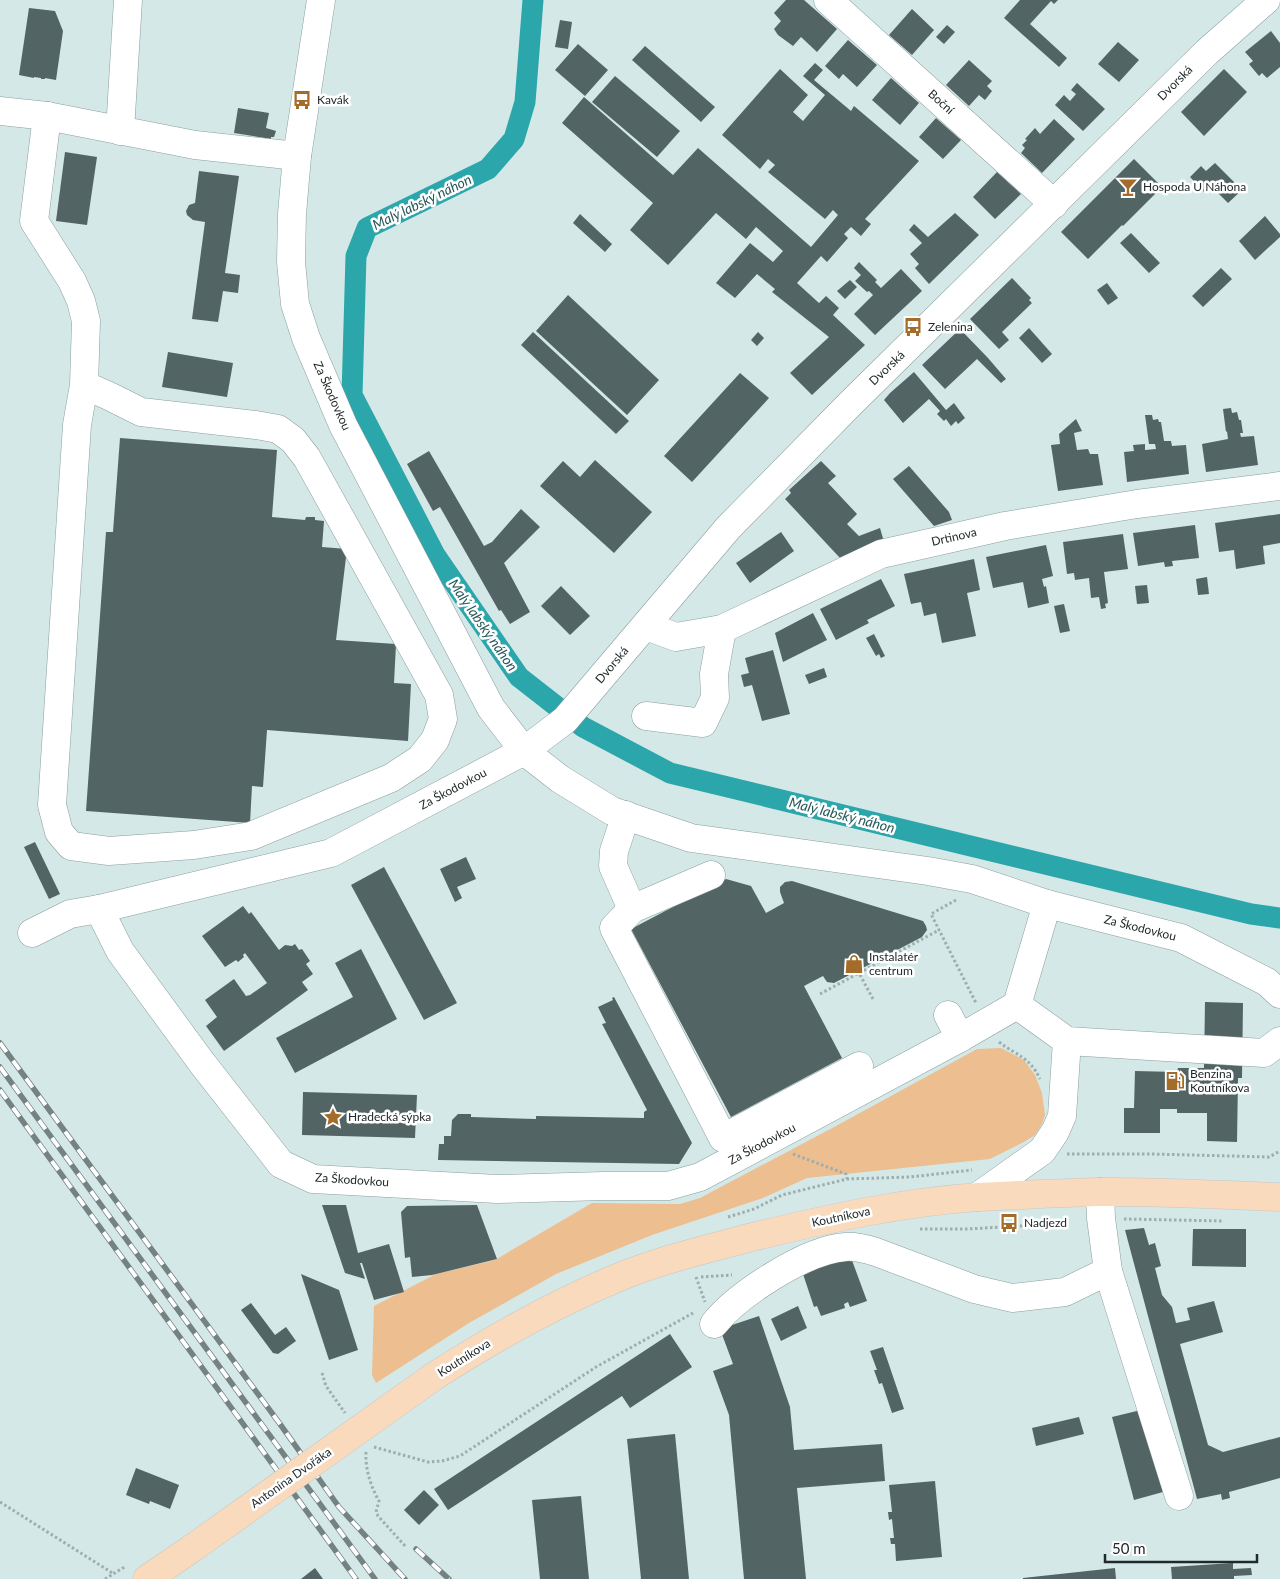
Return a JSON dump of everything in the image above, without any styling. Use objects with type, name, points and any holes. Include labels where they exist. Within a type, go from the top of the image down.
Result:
[{"type":"main road","name":"Koutníkova","points":[[434,1377],[513,1328],[583,1293],[642,1269],[730,1243],[825,1220],[903,1206],[977,1197],[1100,1205],[1280,1197]]},
{"type":"main road","name":"Antonína Dvořáka","points":[[147,1579],[434,1377]]},
{"type":"street","points":[[120,131],[128,0]]},
{"type":"street","name":"Za Škodovkou","points":[[321,0],[297,156],[292,214],[291,262],[295,304],[306,338],[344,425],[486,699],[524,751],[560,779],[612,810],[691,838],[937,873],[972,880],[1047,904],[1181,938],[1267,982],[1280,994]]},
{"type":"street","name":"Boční","points":[[828,0],[1054,204]]},
{"type":"street","name":"Dvorská","points":[[524,751],[565,720],[728,528],[850,404],[1206,52],[1266,0]]},
{"type":"street","points":[[0,112],[47,116],[195,145],[297,156]]},
{"type":"street","points":[[47,116],[34,221],[72,281],[82,301],[86,321],[84,385],[77,425],[52,805],[59,832],[72,846],[109,851],[194,845],[251,836],[391,778],[420,759],[435,740],[443,719],[439,695],[307,458],[293,440],[278,429],[141,412],[84,385]]},
{"type":"street","name":"Drtinova","points":[[646,626],[676,637],[722,629],[882,554],[1005,526],[1137,504],[1280,486]]},
{"type":"street","points":[[646,716],[703,723],[715,698],[714,674],[722,629]]},
{"type":"street","name":"Za Škodovkou","points":[[524,751],[331,853],[99,909],[120,951],[202,1063],[280,1164],[313,1179],[497,1189],[668,1186],[700,1178],[773,1138],[954,1026],[1017,1005]]},
{"type":"street","points":[[626,815],[614,852],[613,866],[632,909]]},
{"type":"street","points":[[711,875],[632,909],[614,928],[723,1138],[859,1066]]},
{"type":"street","points":[[1047,904],[1017,1005],[1067,1041],[1264,1053],[1280,1041]]},
{"type":"street","points":[[32,933],[70,914],[99,909]]},
{"type":"street","points":[[977,1197],[1042,1150],[1055,1132],[1062,1116],[1067,1041]]},
{"type":"street","points":[[1100,1205],[1108,1271],[1179,1496]]},
{"type":"street","points":[[713,1314],[796,1263],[827,1251],[845,1247],[862,1248],[876,1252],[974,1289],[1012,1298],[1065,1292],[1108,1271]]},
{"type":"path","points":[[960,898],[931,914],[977,1004]]},
{"type":"path","points":[[820,994],[939,930]]},
{"type":"path","points":[[859,973],[873,999]]},
{"type":"path","points":[[994,1036],[1000,1043],[1030,1063],[1042,1084]]},
{"type":"path","points":[[773,1138],[778,1148],[846,1174],[847,1179]]},
{"type":"path","points":[[1100,1205],[1230,1221]]},
{"type":"path","points":[[696,1278],[713,1314]]},
{"type":"path","points":[[406,1547],[376,1512],[379,1501],[366,1467],[367,1444],[428,1462],[442,1461],[460,1456],[596,1367],[674,1322],[699,1310],[707,1309],[713,1314]]},
{"type":"path","points":[[322,1373],[326,1386],[346,1415]]},
{"type":"path","points":[[0,1502],[114,1574]]},
{"type":"shaded area","points":[[1001,1048],[1024,1060],[1035,1075],[1042,1093],[1045,1115],[1042,1124],[1035,1135],[1024,1142],[990,1159],[807,1178],[763,1198],[652,1235],[556,1274],[469,1323],[376,1383],[372,1375],[374,1306],[436,1274],[495,1260],[592,1203],[680,1204],[700,1198],[977,1049]]},
{"type":"building","points":[[786,0],[804,0],[837,29],[817,52],[801,37],[793,46],[778,35],[774,29],[781,21],[774,13]]},
{"type":"building","points":[[1020,0],[1058,0],[1054,4],[1051,1],[1030,24],[1067,58],[1059,67],[1004,18]]},
{"type":"building","points":[[29,8],[55,11],[63,31],[56,80],[19,75]]},
{"type":"building","points":[[912,9],[934,30],[912,55],[889,35]]},
{"type":"building","points":[[560,20],[572,22],[568,49],[555,47]]},
{"type":"building","points":[[947,25],[955,32],[944,44],[936,37]]},
{"type":"building","points":[[1271,31],[1280,43],[1280,67],[1267,78],[1262,73],[1259,76],[1249,64],[1253,61],[1245,52]]},
{"type":"building","points":[[848,40],[877,65],[857,87],[843,74],[839,79],[825,66]]},
{"type":"building","points":[[1118,42],[1139,60],[1119,82],[1098,64]]},
{"type":"building","points":[[578,44],[608,70],[585,96],[555,70]]},
{"type":"building","points":[[645,46],[715,107],[701,122],[632,60]]},
{"type":"building","points":[[969,60],[992,81],[987,86],[992,91],[985,100],[979,95],[969,106],[946,85]]},
{"type":"building","points":[[815,63],[823,70],[814,80],[851,111],[854,106],[919,161],[865,219],[871,224],[861,236],[851,227],[844,234],[848,238],[827,262],[821,256],[797,283],[819,303],[826,296],[839,308],[833,315],[865,345],[812,395],[790,373],[829,337],[772,292],[775,289],[757,274],[735,298],[716,283],[750,243],[773,262],[783,251],[756,227],[746,239],[716,213],[668,265],[630,230],[653,203],[562,123],[584,97],[673,175],[698,148],[811,247],[838,215],[833,210],[825,219],[768,172],[775,165],[768,159],[760,169],[722,135],[780,69],[808,95],[793,112],[803,121],[825,95],[803,76]]},
{"type":"building","points":[[1224,69],[1247,92],[1204,136],[1181,112]]},
{"type":"building","points":[[615,76],[680,131],[657,157],[592,102]]},
{"type":"building","points":[[891,78],[919,103],[900,125],[872,100]]},
{"type":"building","points":[[1077,83],[1105,109],[1083,131],[1055,105],[1064,95],[1070,101],[1076,94],[1071,90]]},
{"type":"building","points":[[238,108],[269,113],[266,128],[276,131],[274,137],[271,137],[271,139],[234,133]]},
{"type":"building","points":[[936,118],[961,140],[943,159],[919,137]]},
{"type":"building","points":[[1054,119],[1075,139],[1042,173],[1021,153],[1025,148],[1022,145],[1035,128],[1040,134]]},
{"type":"building","points":[[65,152],[97,157],[87,225],[56,221]]},
{"type":"building","points":[[1134,159],[1162,187],[1088,259],[1061,232]]},
{"type":"building","points":[[1215,163],[1242,190],[1228,203],[1211,186],[1204,192],[1190,177],[1201,166],[1206,171]]},
{"type":"building","points":[[199,171],[239,176],[225,273],[240,275],[238,293],[223,291],[218,322],[192,319],[205,222],[193,220],[187,215],[186,211],[189,205],[195,203]]},
{"type":"building","points":[[997,172],[1021,194],[995,219],[973,197]]},
{"type":"building","points":[[955,213],[979,235],[929,284],[915,268],[919,264],[910,254],[922,243],[909,230],[914,224],[928,237]]},
{"type":"building","points":[[580,214],[612,244],[605,252],[573,223]]},
{"type":"building","points":[[1265,216],[1280,234],[1280,237],[1255,260],[1239,241]]},
{"type":"building","points":[[1131,233],[1160,263],[1149,273],[1120,243]]},
{"type":"building","points":[[859,262],[877,280],[875,282],[881,288],[901,269],[922,291],[875,335],[854,314],[873,295],[855,281],[861,275],[854,268]]},
{"type":"building","points":[[1221,268],[1232,279],[1203,307],[1192,296]]},
{"type":"building","points":[[1012,278],[1031,298],[1029,300],[1032,303],[1002,332],[1009,340],[999,349],[970,319]]},
{"type":"building","points":[[850,280],[857,287],[845,299],[837,291]]},
{"type":"building","points":[[1107,283],[1118,298],[1108,305],[1097,290]]},
{"type":"building","points":[[568,295],[659,380],[627,415],[536,331]]},
{"type":"building","points":[[1029,328],[1052,354],[1042,363],[1019,338]]},
{"type":"building","points":[[960,329],[1006,379],[1001,383],[977,359],[945,389],[922,365]]},
{"type":"building","points":[[533,332],[629,421],[616,434],[521,345]]},
{"type":"building","points":[[758,332],[764,338],[757,346],[751,340]]},
{"type":"building","points":[[168,352],[233,363],[227,397],[162,387]]},
{"type":"building","points":[[914,372],[946,410],[954,403],[965,418],[958,424],[956,421],[951,426],[946,419],[944,421],[937,414],[940,411],[929,399],[903,423],[884,400]]},
{"type":"building","points":[[740,373],[769,398],[692,482],[664,456]]},
{"type":"building","points":[[1231,408],[1232,413],[1237,412],[1239,420],[1241,420],[1243,433],[1240,433],[1241,437],[1254,436],[1258,465],[1206,472],[1202,444],[1228,439],[1223,409]]},
{"type":"building","points":[[1145,415],[1152,415],[1153,420],[1158,419],[1161,422],[1164,441],[1171,441],[1172,446],[1186,445],[1189,474],[1127,482],[1124,452],[1134,451],[1133,445],[1145,444],[1145,450],[1156,449],[1155,444],[1149,444]]},
{"type":"building","points":[[1076,419],[1082,431],[1074,433],[1077,450],[1088,449],[1090,454],[1098,454],[1103,485],[1058,491],[1051,445],[1060,444],[1059,434]]},
{"type":"building","points":[[120,438],[277,450],[272,517],[305,520],[306,517],[315,517],[315,520],[324,521],[322,547],[347,549],[336,640],[396,644],[394,683],[411,684],[408,741],[267,730],[263,787],[252,786],[250,823],[86,811],[106,532],[113,532]]},
{"type":"building","points":[[429,451],[484,546],[492,542],[521,509],[540,527],[504,563],[530,612],[510,624],[501,610],[499,611],[440,507],[433,511],[407,464]]},
{"type":"building","points":[[595,460],[652,512],[614,553],[540,486],[563,461],[580,477]]},
{"type":"building","points":[[821,461],[836,476],[828,483],[857,514],[847,524],[859,536],[880,528],[884,542],[840,558],[785,499],[791,493],[789,490]]},
{"type":"building","points":[[909,466],[949,512],[952,520],[934,526],[893,479]]},
{"type":"building","points":[[1280,514],[1280,543],[1263,546],[1265,564],[1236,569],[1234,550],[1219,552],[1215,523]]},
{"type":"building","points":[[1195,525],[1199,558],[1172,561],[1173,566],[1165,567],[1164,562],[1138,566],[1133,533]]},
{"type":"building","points":[[781,532],[794,551],[750,583],[736,563]]},
{"type":"building","points":[[1123,534],[1128,569],[1104,572],[1108,603],[1105,604],[1106,608],[1101,609],[1099,597],[1091,598],[1089,578],[1075,580],[1074,573],[1067,574],[1063,542]]},
{"type":"building","points":[[1046,545],[1053,576],[1042,579],[1044,587],[1046,586],[1049,603],[1028,608],[1023,582],[993,588],[986,557]]},
{"type":"building","points":[[974,559],[980,590],[967,593],[976,636],[942,643],[936,613],[924,616],[921,602],[911,604],[904,574]]},
{"type":"building","points":[[1207,577],[1209,594],[1198,595],[1196,579]]},
{"type":"building","points":[[881,579],[895,606],[867,620],[869,623],[836,640],[820,609]]},
{"type":"building","points":[[1147,585],[1149,603],[1137,604],[1135,586]]},
{"type":"building","points":[[561,586],[590,616],[570,635],[541,606]]},
{"type":"building","points":[[1064,604],[1070,631],[1060,633],[1054,606]]},
{"type":"building","points":[[813,613],[827,640],[783,662],[775,633]]},
{"type":"building","points":[[874,634],[885,656],[881,658],[879,654],[876,656],[866,638]]},
{"type":"building","points":[[773,650],[790,714],[762,721],[752,685],[744,687],[741,675],[749,673],[745,658]]},
{"type":"building","points":[[824,668],[827,677],[809,684],[805,675]]},
{"type":"building","points":[[35,842],[60,894],[49,899],[24,847]]},
{"type":"building","points":[[466,857],[476,879],[457,887],[462,898],[455,902],[440,869]]},
{"type":"building","points":[[384,867],[457,1003],[424,1020],[351,885]]},
{"type":"building","points":[[726,879],[751,886],[766,913],[784,903],[780,887],[785,882],[792,881],[923,921],[927,930],[922,937],[834,983],[827,982],[823,976],[804,986],[842,1058],[731,1117],[631,929]]},
{"type":"building","points":[[243,906],[249,914],[251,912],[279,950],[285,945],[292,946],[295,944],[299,950],[302,949],[310,961],[306,964],[313,974],[302,982],[308,990],[224,1051],[206,1026],[217,1017],[205,1000],[234,979],[246,996],[267,983],[245,953],[244,957],[238,962],[236,960],[225,967],[202,936]]},
{"type":"building","points":[[361,949],[397,1019],[295,1073],[276,1038],[353,997],[335,963]]},
{"type":"building","points":[[614,997],[692,1143],[679,1164],[438,1160],[439,1144],[444,1144],[444,1136],[451,1136],[452,1120],[458,1114],[471,1114],[471,1117],[536,1119],[536,1116],[644,1118],[644,1112],[647,1110],[602,1024],[606,1023],[598,1007],[613,1000],[612,998]]},
{"type":"building","points":[[1205,1002],[1243,1003],[1242,1078],[1238,1078],[1237,1142],[1207,1141],[1207,1113],[1177,1113],[1177,1109],[1160,1109],[1160,1133],[1124,1133],[1124,1108],[1134,1108],[1135,1071],[1177,1072],[1178,1068],[1204,1068]]},
{"type":"building","points":[[303,1092],[417,1095],[415,1138],[302,1135]]},
{"type":"building","points":[[322,1205],[346,1205],[358,1253],[389,1244],[404,1292],[374,1300],[362,1263],[360,1263],[365,1279],[345,1273]]},
{"type":"building","points":[[477,1205],[497,1259],[432,1275],[412,1277],[410,1257],[405,1258],[401,1212],[407,1206]]},
{"type":"building","points":[[1144,1228],[1149,1245],[1155,1243],[1161,1266],[1155,1268],[1162,1295],[1172,1307],[1176,1323],[1190,1320],[1187,1308],[1214,1301],[1223,1332],[1180,1344],[1208,1445],[1223,1452],[1280,1437],[1280,1478],[1229,1492],[1230,1498],[1222,1500],[1221,1494],[1197,1499],[1125,1230]]},
{"type":"building","points":[[1193,1229],[1246,1229],[1246,1267],[1192,1266]]},
{"type":"building","points":[[850,1255],[867,1301],[850,1307],[848,1302],[844,1304],[845,1308],[821,1316],[817,1306],[814,1307],[802,1271]]},
{"type":"building","points":[[301,1274],[339,1290],[358,1350],[329,1360]]},
{"type":"building","points":[[251,1303],[275,1335],[286,1327],[296,1341],[278,1354],[273,1353],[241,1310]]},
{"type":"building","points":[[798,1306],[807,1328],[781,1341],[771,1319]]},
{"type":"building","points":[[759,1316],[790,1407],[794,1450],[882,1444],[885,1481],[797,1488],[806,1579],[744,1579],[729,1415],[713,1371],[733,1364],[720,1329]]},
{"type":"building","points":[[670,1334],[692,1367],[630,1408],[622,1396],[448,1510],[434,1489]]},
{"type":"building","points":[[883,1347],[904,1409],[892,1413],[882,1383],[879,1384],[874,1370],[877,1370],[870,1351]]},
{"type":"building","points":[[1141,1410],[1163,1492],[1134,1500],[1112,1417]]},
{"type":"building","points":[[1079,1417],[1084,1434],[1036,1446],[1032,1428]]},
{"type":"building","points":[[675,1434],[689,1579],[641,1579],[627,1439]]},
{"type":"building","points":[[136,1468],[179,1485],[170,1509],[150,1501],[149,1504],[126,1495]]},
{"type":"building","points":[[935,1481],[942,1557],[896,1561],[895,1544],[891,1544],[890,1538],[894,1538],[892,1519],[889,1520],[888,1512],[892,1512],[889,1485]]},
{"type":"building","points":[[424,1490],[439,1505],[419,1525],[404,1510]]},
{"type":"building","points":[[581,1496],[589,1579],[540,1579],[532,1500]]},
{"type":"building","points":[[1233,1563],[1233,1569],[1251,1568],[1252,1575],[1234,1576],[1234,1579],[1172,1579],[1171,1567]]},
{"type":"building","points":[[315,1568],[323,1579],[301,1579]]},
{"type":"building","points":[[1115,1568],[1116,1579],[1023,1579],[1023,1578]]},
{"type":"waterway","name":"Malý labský náhon","points":[[533,0],[525,102],[514,139],[488,169],[367,228],[356,256],[352,395],[435,555],[519,677],[583,727],[670,773],[1251,914],[1280,918]]},
{"type":"railway","points":[[0,1043],[339,1507],[405,1579]]},
{"type":"railway","points":[[0,1067],[375,1579]]},
{"type":"railway","points":[[0,1090],[356,1579]]},
{"type":"railway","points":[[416,1549],[449,1579]]},
{"type":"place","name":"Kavák","points":[[302,100]]},
{"type":"place","name":"Hospoda U Náhona","points":[[1128,187]]},
{"type":"place","name":"Zelenina","points":[[913,327]]},
{"type":"place","name":"Instalatér centrum","points":[[854,964]]},
{"type":"place","name":"Benzina Koutníkova","points":[[1175,1081]]},
{"type":"place","name":"Hradecká sýpka","points":[[333,1117]]},
{"type":"place","name":"Nadjezd","points":[[1009,1223]]}]
